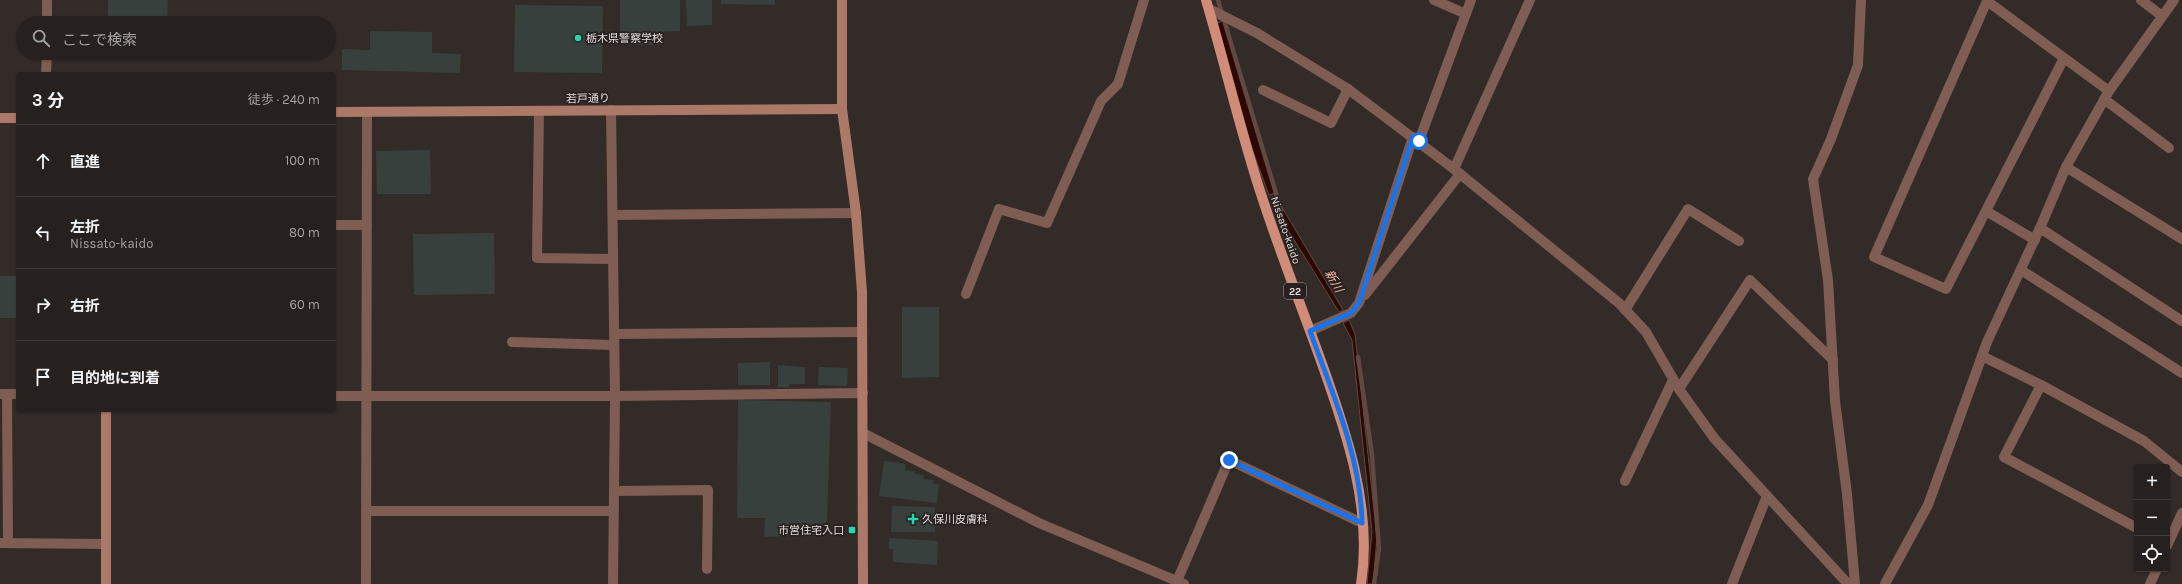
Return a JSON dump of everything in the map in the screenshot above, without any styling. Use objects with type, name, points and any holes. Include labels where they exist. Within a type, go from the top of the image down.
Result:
[{"type":"main road","name":"Nissato-kaido","points":[[1210,7],[1261,193],[1340,413],[1351,452],[1359,490],[1362,523],[1364,554],[1361,584]]},
{"type":"street","points":[[47,0],[47,16]]},
{"type":"street","points":[[842,0],[842,108],[856,213],[862,292],[863,584]]},
{"type":"street","points":[[966,294],[999,209],[1047,223],[1101,101],[1118,84],[1144,0]]},
{"type":"street","points":[[1434,0],[1466,14]]},
{"type":"street","points":[[1359,303],[1416,139],[1471,0]]},
{"type":"street","points":[[1310,331],[1350,313],[1457,171],[1530,0]]},
{"type":"street","points":[[1855,584],[1847,494],[1835,401],[1828,280],[1813,179],[1831,139],[1858,65],[1861,0]]},
{"type":"street","points":[[2140,0],[2162,16]]},
{"type":"street","points":[[1886,584],[1928,505],[1982,356],[2035,240],[2066,167],[2106,95],[2174,0]]},
{"type":"street","points":[[2064,58],[1946,289],[1874,258],[1987,2],[2064,58],[2169,148]]},
{"type":"street","points":[[1210,7],[1257,33],[1348,89],[1457,171],[1625,310],[1646,332],[1676,385],[1714,438],[1848,584]]},
{"type":"street","points":[[46,72],[47,60]]},
{"type":"street","points":[[1263,90],[1331,123],[1348,89]]},
{"type":"street","name":"若戸通り","points":[[336,112],[842,108]]},
{"type":"street","points":[[539,110],[536,258],[613,259]]},
{"type":"street","points":[[611,110],[614,334],[613,584]]},
{"type":"street","points":[[366,584],[367,112]]},
{"type":"street","points":[[0,118],[16,118]]},
{"type":"street","points":[[2066,167],[2182,239]]},
{"type":"street","points":[[1625,310],[1688,209],[1739,241]]},
{"type":"street","points":[[1986,211],[2035,240]]},
{"type":"street","points":[[613,215],[856,213]]},
{"type":"street","points":[[336,225],[367,225]]},
{"type":"street","points":[[2040,228],[2182,321]]},
{"type":"street","points":[[2021,270],[2182,373]]},
{"type":"street","points":[[1625,481],[1676,385],[1750,280],[1833,360]]},
{"type":"street","points":[[614,334],[862,332]]},
{"type":"street","points":[[512,342],[614,345]]},
{"type":"street","points":[[1982,356],[2041,385],[2144,441],[2182,472]]},
{"type":"street","points":[[2041,385],[2004,457],[2134,526]]},
{"type":"street","points":[[336,396],[614,396],[863,393]]},
{"type":"street","points":[[16,394],[4,394],[4,543],[106,544]]},
{"type":"street","points":[[106,412],[106,584]]},
{"type":"street","points":[[863,433],[1038,523],[1180,583],[1229,460],[1362,523]]},
{"type":"street","points":[[614,491],[708,490],[707,569]]},
{"type":"street","points":[[1732,584],[1767,496]]},
{"type":"street","points":[[366,511],[613,511]]},
{"type":"street","points":[[2170,539],[2182,513]]},
{"type":"street","points":[[2150,584],[2155,572]]},
{"type":"shaded area","points":[[1223,21],[1275,193],[1269,195],[1252,149],[1217,23]]},
{"type":"shaded area","points":[[1280,204],[1343,310],[1339,312],[1273,206]]},
{"type":"shaded area","points":[[1349,320],[1355,334],[1377,538],[1373,584],[1367,584],[1372,532],[1352,340],[1343,323]]},
{"type":"building","points":[[108,0],[168,0],[167,16],[108,16]]},
{"type":"building","points":[[620,0],[680,0],[680,31],[659,32],[659,45],[620,45]]},
{"type":"building","points":[[686,0],[712,0],[712,25],[687,26]]},
{"type":"building","points":[[721,0],[775,0],[775,5],[721,4]]},
{"type":"building","points":[[515,5],[603,6],[602,73],[514,72]]},
{"type":"building","points":[[370,31],[432,32],[432,53],[461,54],[460,73],[342,70],[342,49],[370,50]]},
{"type":"building","points":[[430,150],[431,194],[377,194],[376,151]]},
{"type":"building","points":[[494,233],[495,294],[414,295],[413,234]]},
{"type":"building","points":[[0,276],[16,276],[16,318],[0,318]]},
{"type":"building","points":[[902,307],[939,307],[939,377],[902,378]]},
{"type":"building","points":[[770,362],[770,385],[738,385],[738,363]]},
{"type":"building","points":[[778,365],[805,367],[805,384],[789,384],[789,387],[778,387]]},
{"type":"building","points":[[819,367],[848,368],[847,386],[818,385]]},
{"type":"building","points":[[738,400],[831,402],[827,521],[814,535],[764,537],[765,518],[737,518]]},
{"type":"building","points":[[884,461],[906,464],[905,470],[915,471],[915,474],[924,475],[923,479],[934,480],[933,484],[939,484],[937,503],[879,496]]},
{"type":"building","name":"久保川皮膚科","points":[[892,506],[935,507],[935,532],[891,532]]},
{"type":"building","points":[[889,538],[938,541],[937,565],[893,562],[893,549],[889,549]]},
{"type":"waterway","name":"新川","points":[[1218,0],[1281,210]]},
{"type":"waterway","name":"新川","points":[[1358,357],[1372,455],[1379,549],[1374,584]]},
{"type":"place","name":"栃木県警察学校","points":[[578,38]]},
{"type":"place","name":"久保川皮膚科","points":[[913,519]]},
{"type":"place","name":"市営住宅入口","points":[[852,530]]},
{"type":"route","points":[[1229,460],[1362,523],[1359,490],[1351,452],[1340,413],[1310,331],[1351,313],[1359,303],[1413,137],[1419,141]]}]
